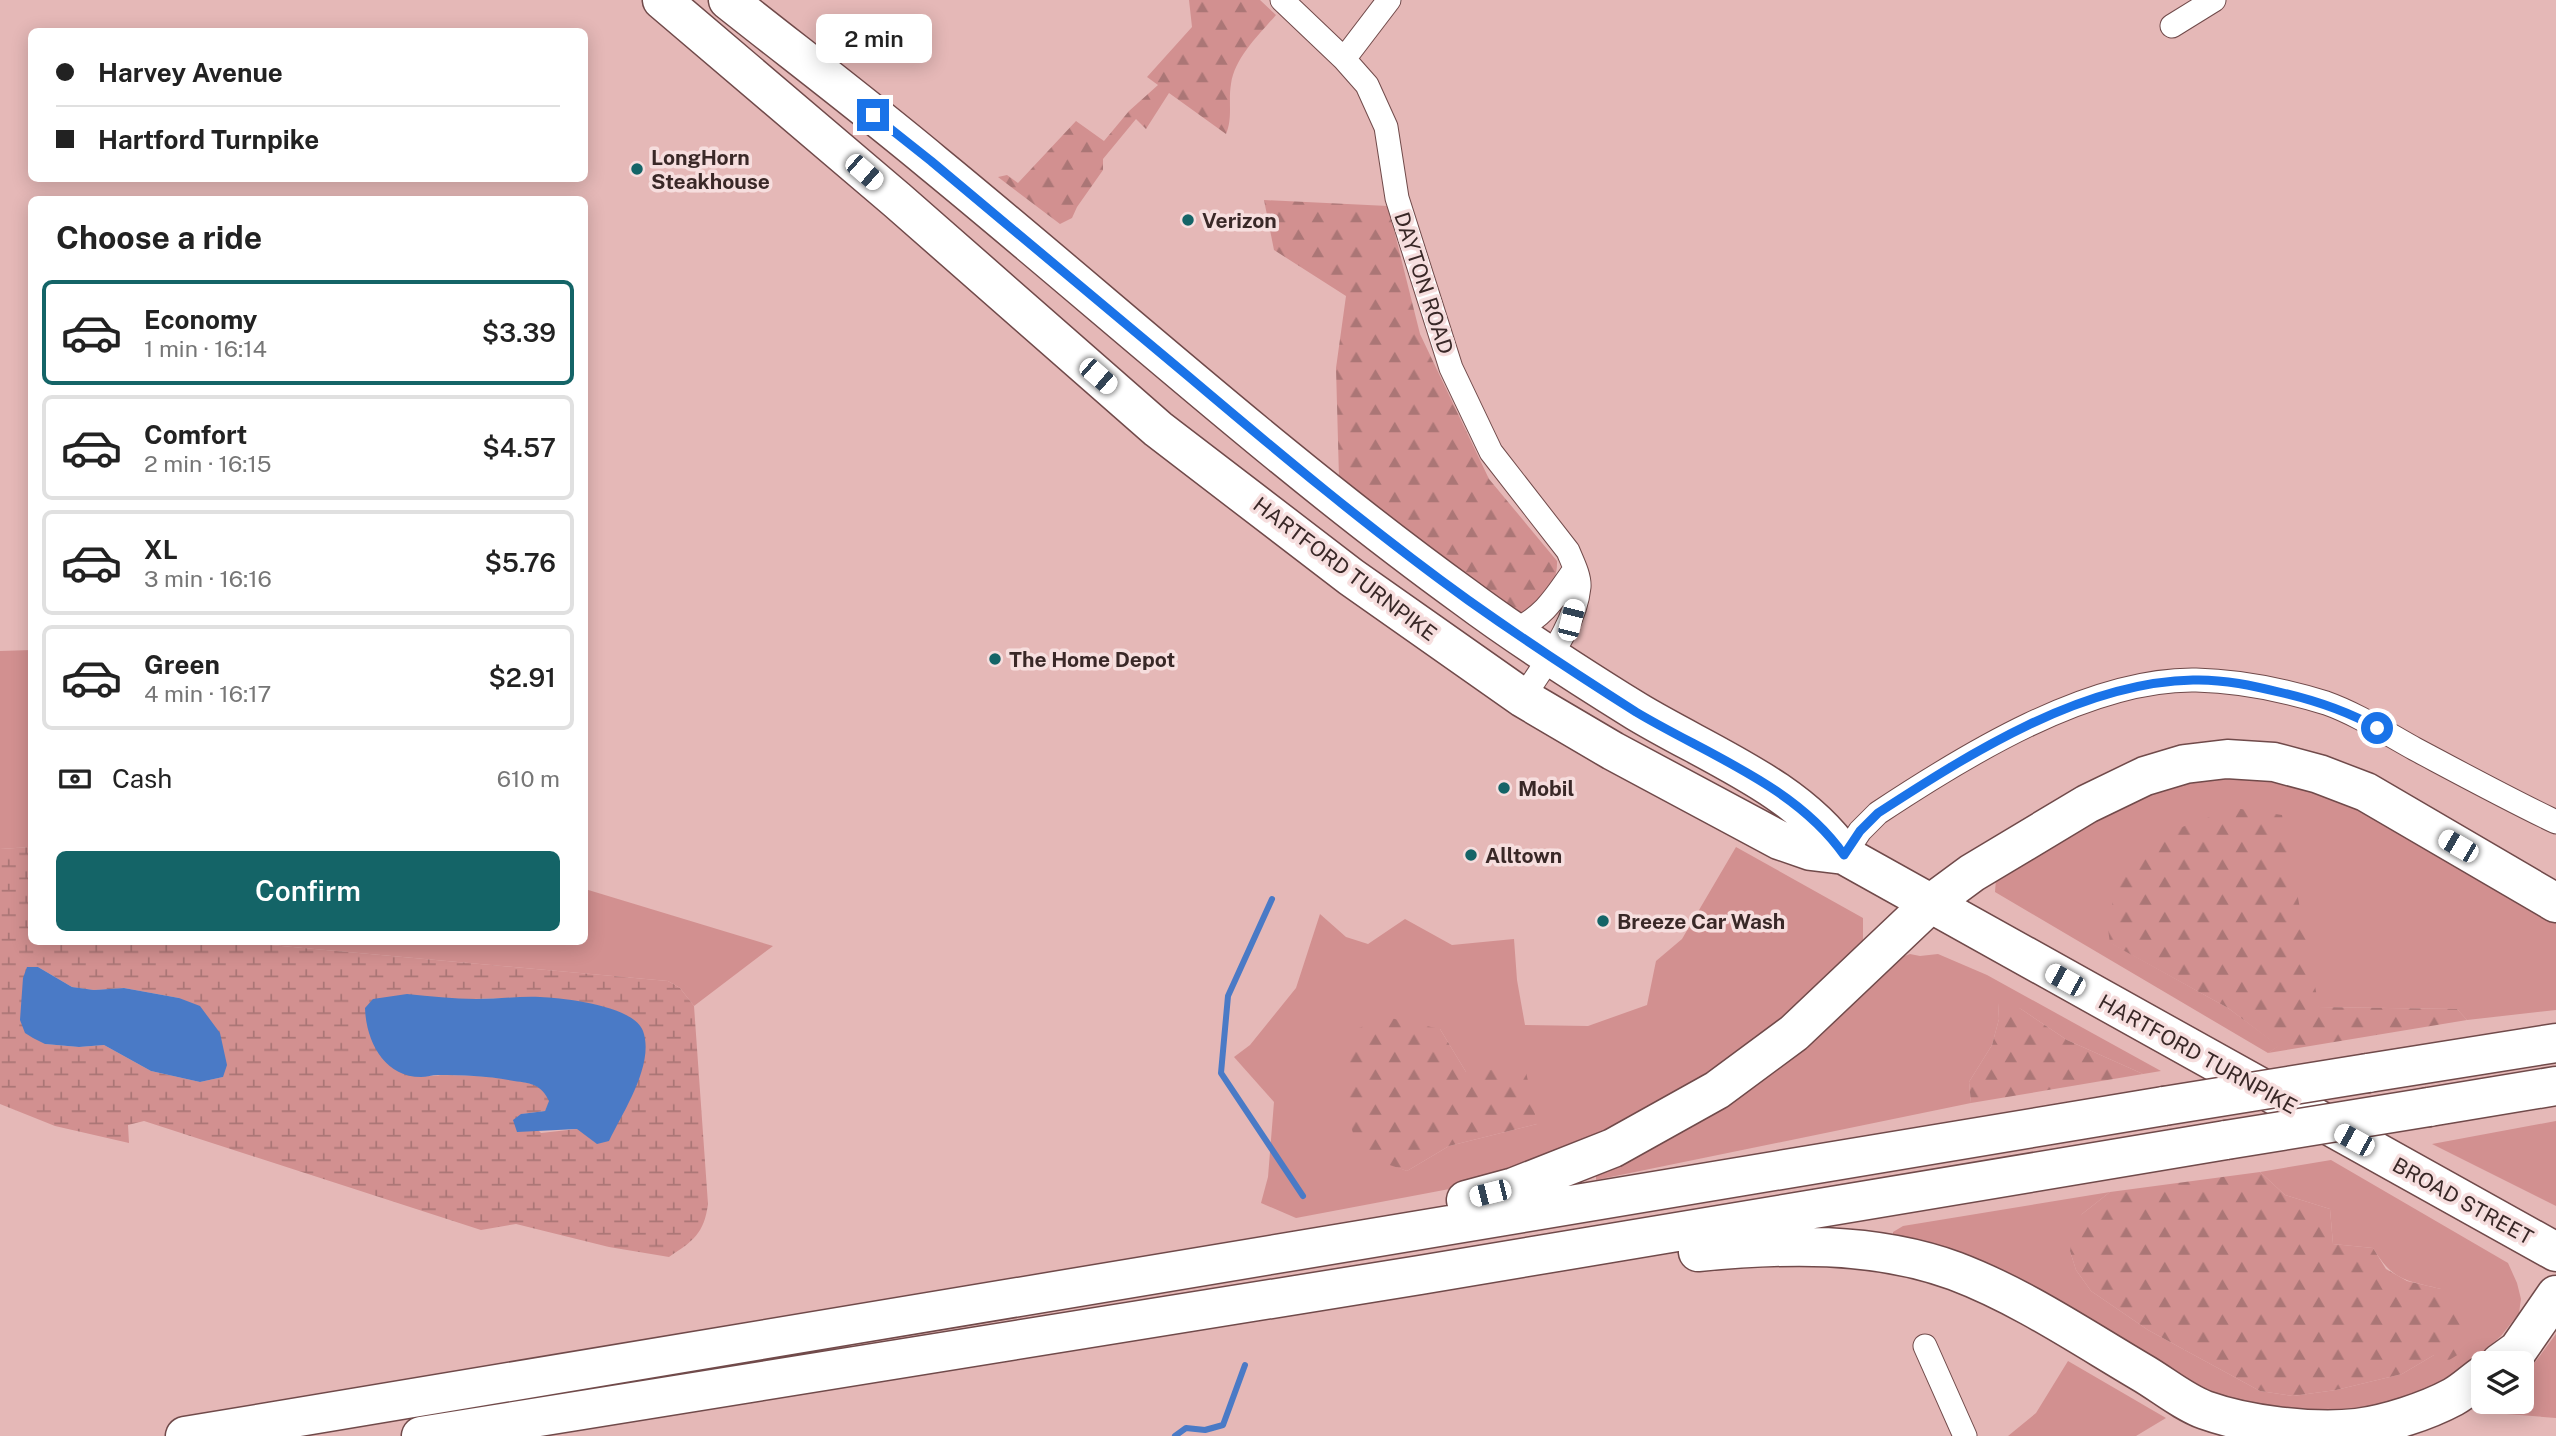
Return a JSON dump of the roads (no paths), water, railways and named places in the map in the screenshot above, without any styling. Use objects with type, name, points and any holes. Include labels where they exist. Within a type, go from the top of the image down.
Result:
[{"type":"highway","name":"HARTFORD TURNPIKE","points":[[662,0],[887,191],[1158,429],[1351,577],[1523,698],[1613,751],[1763,832],[1811,851],[1844,855]]},
{"type":"highway","name":"HARTFORD TURNPIKE","points":[[728,0],[920,152],[1301,472],[1466,598],[1549,656],[1637,712],[1789,800],[1824,830],[1844,855],[2333,1129]]},
{"type":"highway","points":[[887,191],[920,152]]},
{"type":"highway","points":[[1101,1284],[1268,1238],[1421,1211],[1514,1187],[1613,1149],[1717,1090],[1794,1033],[1930,904],[1972,873],[2087,804],[2145,776],[2185,764],[2227,759],[2274,762],[2319,774],[2366,792],[2556,903]]},
{"type":"highway","points":[[185,1436],[2556,1043]]},
{"type":"highway","points":[[421,1436],[1420,1275],[2556,1086]]},
{"type":"highway","name":"BROAD STREET","points":[[2333,1129],[2556,1252]]},
{"type":"highway","points":[[1420,1275],[1756,1247],[1835,1247],[1913,1259],[1953,1270],[2011,1294],[2203,1409],[2240,1420],[2298,1428],[2358,1428],[2427,1409],[2455,1396],[2471,1384]]},
{"type":"highway","points":[[2517,1351],[2556,1295]]},
{"type":"street","name":"DAYTON ROAD","points":[[1282,0],[1344,59],[1367,85],[1386,127],[1397,198],[1451,368],[1491,452],[1568,551],[1575,569],[1580,584],[1571,620],[1523,698]]},
{"type":"street","points":[[1344,59],[1389,0]]},
{"type":"street","points":[[2172,26],[2214,0]]},
{"type":"street","points":[[1514,631],[1534,621],[1556,597],[1575,569]]},
{"type":"street","points":[[1844,855],[1860,831],[1878,813],[2031,722],[2104,696],[2153,684],[2194,680],[2246,684],[2326,704],[2354,715],[2470,779],[2556,822]]},
{"type":"street","points":[[1926,1346],[1965,1436]]},
{"type":"water","points":[[27,967],[38,967],[72,987],[94,990],[124,988],[179,998],[200,1006],[220,1033],[227,1065],[223,1077],[200,1082],[151,1071],[104,1045],[79,1047],[45,1044],[33,1038],[25,1033],[20,1020],[23,978]]},
{"type":"water","points":[[407,994],[467,999],[565,999],[598,1005],[627,1015],[637,1022],[643,1031],[646,1044],[645,1058],[636,1087],[609,1141],[597,1144],[577,1129],[517,1132],[513,1120],[521,1114],[545,1111],[549,1101],[543,1091],[531,1084],[476,1076],[421,1077],[397,1071],[387,1064],[373,1044],[365,1008],[373,999]]},
{"type":"waterway","points":[[1272,899],[1228,996],[1221,1073],[1303,1196]]},
{"type":"waterway","points":[[1175,1436],[1186,1428],[1205,1430],[1223,1425],[1245,1365]]},
{"type":"place","name":"LongHorn Steakhouse","points":[[637,169]]},
{"type":"place","name":"Verizon","points":[[1188,220]]},
{"type":"place","name":"The Home Depot","points":[[995,659]]},
{"type":"place","name":"Mobil","points":[[1504,788]]},
{"type":"place","name":"Alltown","points":[[1471,855]]},
{"type":"place","name":"Breeze Car Wash","points":[[1603,921]]}]
